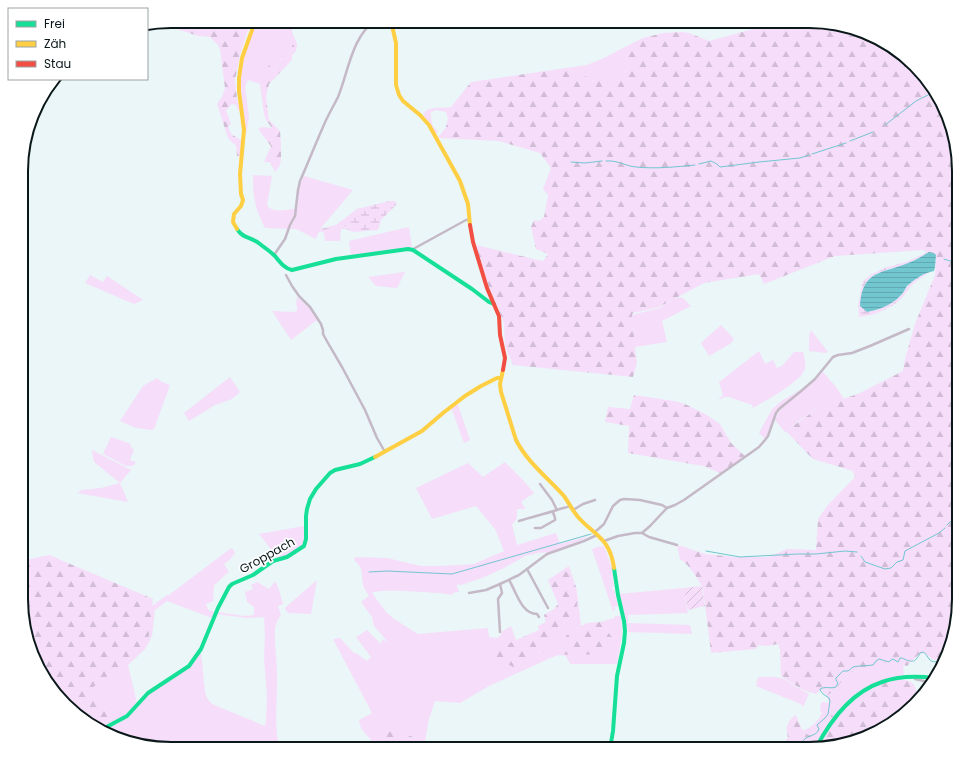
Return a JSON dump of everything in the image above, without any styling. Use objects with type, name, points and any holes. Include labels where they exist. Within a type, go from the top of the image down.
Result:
[{"type":"street","points":[[252,28],[242,58],[239,78],[239,91],[244,130],[240,174],[243,200],[233,218],[233,222],[238,231],[243,236],[254,239],[274,255],[288,269],[292,270],[336,259],[408,249],[413,250],[494,304]]},
{"type":"street","points":[[274,255],[285,239],[295,216],[300,181],[324,125],[338,97],[357,43],[367,28]]},
{"type":"street","points":[[393,28],[396,43],[396,85],[399,95],[403,101],[420,115],[433,132],[464,190],[468,204],[470,230],[485,281],[499,316],[500,335],[504,352],[504,364],[500,384],[501,392],[516,440],[527,457],[557,488],[577,516],[604,541],[613,558],[617,589],[624,614],[625,630],[623,650],[616,684],[611,742]]},
{"type":"street","points":[[413,250],[466,220],[469,220]]},
{"type":"street","points":[[286,275],[299,296],[310,307],[321,324],[328,343],[365,410],[377,438],[385,452],[422,431],[443,412],[465,396],[497,378],[501,378]]},
{"type":"street","points":[[642,533],[667,508],[684,500],[759,447],[768,436],[776,413],[779,409],[812,382],[833,357],[852,353],[909,329]]},
{"type":"street","name":"Groppach","points":[[107,727],[127,716],[148,693],[189,666],[201,649],[218,608],[232,584],[253,575],[273,561],[287,557],[304,546],[306,538],[306,516],[310,498],[330,473],[335,470],[360,464],[385,452]]},
{"type":"street","points":[[540,484],[552,500],[557,510]]},
{"type":"street","points":[[519,521],[557,510],[571,508],[595,500]]},
{"type":"street","points":[[469,593],[486,590],[509,580],[547,554],[584,541],[596,533],[604,524],[612,506],[620,500],[640,500],[667,508]]},
{"type":"street","points":[[535,528],[541,528],[555,520],[553,512]]},
{"type":"street","points":[[604,541],[618,536],[642,533],[649,537],[677,545]]},
{"type":"street","points":[[527,569],[548,608]]},
{"type":"street","points":[[509,580],[522,605],[532,613],[537,614],[539,617]]},
{"type":"street","points":[[500,584],[502,593],[498,599],[500,632]]},
{"type":"street","points":[[914,678],[925,682]]},
{"type":"street","points":[[820,742],[835,717],[860,693],[877,683],[886,680],[929,678]]},
{"type":"green space","points":[[174,28],[248,28],[240,55],[235,80],[240,111],[236,105],[232,104],[226,110],[231,124],[228,126],[231,134],[241,140],[240,156],[237,156],[236,146],[228,138],[217,104],[222,97],[225,88],[220,49],[210,37],[198,36]]},
{"type":"green space","points":[[253,28],[287,28],[287,36],[294,44],[293,50],[288,55],[283,56],[272,73],[269,66],[260,84],[248,80],[245,87],[249,117],[246,135],[240,82],[242,62]]},
{"type":"green space","points":[[293,28],[292,32],[297,44],[296,51],[292,55],[292,60],[269,84],[266,97],[269,120],[280,131],[281,160],[279,167],[275,172],[270,162],[264,162],[271,146],[258,129],[263,127],[272,128],[266,120],[264,114],[260,84],[269,65],[273,72],[283,56],[288,55],[293,50],[292,45],[294,44],[287,36],[287,29]]},
{"type":"green space","points":[[753,29],[828,29],[864,39],[889,52],[917,77],[933,99],[947,134],[952,161],[952,609],[947,636],[938,660],[934,660],[924,653],[918,655],[907,666],[903,665],[894,667],[886,662],[875,666],[874,671],[868,674],[862,669],[846,674],[838,687],[827,696],[821,690],[816,694],[803,690],[781,676],[780,650],[778,644],[767,646],[759,645],[755,649],[711,653],[703,588],[690,568],[680,559],[677,545],[705,554],[735,557],[768,557],[787,549],[816,550],[818,519],[827,506],[855,477],[853,471],[813,459],[786,431],[818,408],[860,393],[903,371],[915,324],[935,275],[936,255],[930,252],[924,253],[925,251],[923,250],[835,256],[764,284],[759,274],[704,283],[659,307],[633,313],[637,363],[633,377],[513,365],[505,346],[504,324],[488,286],[476,245],[543,261],[548,254],[536,249],[531,227],[534,220],[539,221],[544,217],[548,195],[543,189],[551,168],[540,153],[499,141],[438,138],[446,127],[451,107],[471,82],[573,67],[591,81],[622,75],[630,65],[621,49],[643,38],[663,33],[682,32],[689,33],[709,41]]},
{"type":"green space","points":[[621,49],[630,65],[622,75],[591,81],[573,67],[587,65]]},
{"type":"green space","points":[[451,107],[448,119],[446,112],[436,110],[431,112],[431,120],[438,131],[436,134],[423,115],[431,109]]},
{"type":"green space","points":[[253,175],[272,176],[267,205],[269,208],[276,210],[295,209],[295,215],[288,229],[265,228],[255,203]]},
{"type":"green space","points":[[304,176],[353,190],[320,229],[324,230],[349,225],[350,229],[341,229],[340,241],[325,241],[324,233],[319,231],[316,239],[296,229],[290,229],[296,216],[299,190]]},
{"type":"green space","points":[[389,201],[395,201],[397,204],[381,220],[378,230],[353,232],[346,229],[350,229],[349,225],[324,230],[320,229],[336,225],[357,209]]},
{"type":"green space","points":[[409,227],[412,248],[351,255],[349,241]]},
{"type":"green space","points":[[928,252],[920,258],[904,265],[877,273],[868,280],[864,286],[860,302],[875,311],[895,301],[913,281],[927,273],[917,280],[902,298],[891,307],[881,312],[859,317],[858,312],[860,294],[863,281],[870,275],[884,268],[906,262]]},
{"type":"green space","points":[[405,272],[397,288],[376,286],[368,277]]},
{"type":"green space","points":[[90,275],[103,282],[107,276],[143,300],[134,304],[85,283]]},
{"type":"green space","points":[[297,297],[308,307],[317,320],[291,340],[272,311],[297,311]]},
{"type":"green space","points":[[680,297],[691,306],[662,321],[667,342],[635,347],[632,315],[659,308]]},
{"type":"green space","points":[[721,325],[734,339],[730,344],[709,356],[701,343]]},
{"type":"green space","points":[[811,330],[828,352],[809,351],[809,336]]},
{"type":"green space","points":[[759,351],[765,364],[773,360],[777,368],[782,366],[794,352],[803,352],[805,368],[803,373],[791,385],[753,408],[752,405],[729,397],[718,400],[723,395],[719,382]]},
{"type":"green space","points":[[823,372],[844,399],[818,408],[785,432],[775,420],[777,415],[784,406]]},
{"type":"green space","points":[[230,377],[240,392],[232,399],[215,405],[189,421],[184,413]]},
{"type":"green space","points":[[157,378],[170,385],[154,429],[136,428],[120,421],[143,386]]},
{"type":"green space","points":[[807,386],[777,411],[765,439],[759,433],[772,409],[783,400]]},
{"type":"green space","points":[[634,395],[685,404],[707,415],[720,424],[731,443],[745,456],[720,473],[703,466],[628,453],[629,426],[605,422],[608,407],[630,409]]},
{"type":"green space","points":[[457,402],[470,440],[464,443],[451,407]]},
{"type":"green space","points":[[111,437],[131,444],[131,447],[134,450],[130,460],[136,462],[133,466],[126,466],[103,454]]},
{"type":"green space","points":[[92,450],[131,470],[120,483],[94,462]]},
{"type":"green space","points":[[505,462],[534,493],[521,502],[526,509],[517,509],[516,519],[512,524],[517,545],[556,533],[560,544],[588,536],[582,540],[549,552],[525,556],[482,578],[461,585],[457,584],[459,592],[453,593],[453,595],[398,591],[372,593],[386,612],[394,619],[418,634],[488,628],[489,637],[497,638],[501,635],[501,632],[511,626],[516,640],[500,648],[515,668],[533,655],[544,652],[556,631],[576,611],[578,599],[581,626],[572,631],[612,637],[600,622],[615,618],[615,616],[621,616],[622,635],[617,664],[570,664],[566,656],[555,656],[489,686],[460,703],[435,701],[429,719],[425,741],[393,730],[370,739],[361,728],[359,720],[372,713],[333,639],[340,638],[355,654],[356,653],[367,661],[371,657],[356,637],[367,630],[381,644],[382,640],[387,641],[374,626],[372,617],[361,602],[369,596],[364,587],[362,571],[354,560],[355,557],[387,558],[421,566],[461,565],[474,564],[504,551],[495,529],[476,506],[432,519],[416,488],[468,463],[483,477]]},
{"type":"green space","points":[[120,483],[128,502],[77,493],[82,490],[101,488]]},
{"type":"green space","points":[[304,526],[305,536],[303,545],[286,556],[278,558],[259,534]]},
{"type":"green space","points":[[604,546],[612,568],[614,587],[612,587],[612,589],[614,589],[618,606],[614,607],[615,610],[613,611],[592,549]]},
{"type":"green space","points":[[232,548],[235,553],[231,559],[224,564],[229,572],[214,585],[213,601],[206,604],[208,610],[215,612],[212,618],[167,601],[155,610],[152,636],[145,649],[128,665],[137,703],[123,716],[106,726],[112,722],[92,688],[130,659],[149,636],[152,606]]},
{"type":"green space","points":[[49,555],[153,599],[149,636],[130,659],[92,688],[112,722],[105,726],[91,718],[63,693],[47,671],[39,654],[29,618],[28,560]]},
{"type":"green space","points":[[569,566],[576,587],[578,599],[576,611],[556,631],[554,642],[544,652],[533,655],[515,668],[496,658],[500,648],[539,630],[538,626],[546,622],[544,615],[554,609],[558,604],[548,580]]},
{"type":"green space","points":[[317,580],[311,614],[287,612],[285,608]]},
{"type":"green space","points":[[257,582],[269,589],[276,582],[283,604],[278,606],[281,615],[275,628],[277,675],[276,722],[278,742],[161,742],[134,737],[109,728],[120,722],[148,694],[182,672],[201,651],[205,693],[212,704],[265,726],[267,697],[264,658],[264,617],[247,618],[216,614],[217,612],[245,616],[254,615],[254,607],[247,602],[245,592],[253,589],[251,585]]},
{"type":"green space","points":[[702,586],[705,606],[688,610],[683,588]]},
{"type":"green space","points":[[683,588],[688,613],[628,615],[628,623],[690,625],[692,634],[628,632],[619,594]]},
{"type":"green space","points":[[600,622],[612,637],[608,654],[568,655],[559,653],[566,636],[572,631],[587,623]]},
{"type":"green space","points":[[886,662],[894,667],[903,665],[904,677],[879,684],[862,694],[848,707],[833,713],[816,738],[811,737],[803,731],[816,722],[822,713],[820,711],[821,703],[829,703],[827,696],[838,687],[846,674]]},
{"type":"green space","points":[[758,677],[774,677],[784,679],[809,694],[804,705],[802,707],[801,704],[756,686]]},
{"type":"green space","points":[[895,680],[906,680],[910,681],[915,686],[917,693],[889,718],[864,731],[828,741],[784,742],[788,737],[787,725],[795,715],[805,733],[816,738],[833,713],[842,707],[848,707],[862,694],[879,684]]},
{"type":"green space","points":[[393,730],[425,741],[372,742],[370,739]]},
{"type":"water","points":[[929,252],[936,255],[934,271],[926,273],[916,279],[907,286],[897,299],[885,307],[867,312],[860,306],[861,295],[864,287],[872,276],[920,258]]},
{"type":"waterway","points":[[885,125],[916,101],[930,94]]},
{"type":"waterway","points":[[850,141],[873,132]]},
{"type":"waterway","points":[[812,154],[846,143]]},
{"type":"waterway","points":[[699,164],[711,161],[720,167],[800,158],[809,155]]},
{"type":"waterway","points":[[571,162],[585,163],[602,161]]},
{"type":"waterway","points":[[606,161],[614,161],[643,168],[666,168],[695,165]]},
{"type":"waterway","points":[[944,259],[952,262]]},
{"type":"waterway","points":[[947,525],[952,520]]},
{"type":"waterway","points":[[861,556],[865,562],[885,569],[891,568],[897,562],[903,560],[905,551],[939,533],[945,528]]},
{"type":"waterway","points":[[369,572],[387,571],[452,574],[591,534]]},
{"type":"waterway","points":[[706,551],[740,557],[816,554],[845,551],[857,552]]},
{"type":"waterway","points":[[802,742],[806,738],[817,733],[819,729],[817,725],[828,714],[830,701],[820,689],[836,687],[838,683],[836,678],[843,671],[848,671],[853,667],[873,665],[879,659],[889,662],[893,659],[898,662],[900,658],[912,661],[923,652],[929,659],[937,662]]},
{"type":"traffic: fast","points":[[237,229],[242,235],[260,244],[273,254],[280,263],[292,270],[336,259],[408,249],[413,250],[494,304]]},
{"type":"traffic: fast","points":[[107,727],[127,716],[148,693],[189,666],[201,649],[218,608],[232,584],[253,575],[273,561],[287,557],[304,546],[306,539],[306,516],[310,499],[316,489],[330,473],[335,470],[360,464],[375,457]]},
{"type":"traffic: fast","points":[[611,742],[617,676],[625,631],[614,568]]},
{"type":"traffic: fast","points":[[820,742],[835,718],[843,709],[852,700],[871,687],[888,680],[915,677],[929,678]]},
{"type":"traffic: slow","points":[[237,229],[233,222],[234,214],[241,206],[243,200],[241,194],[240,174],[244,130],[239,91],[239,78],[242,58],[252,28]]},
{"type":"traffic: slow","points":[[393,28],[396,43],[396,85],[399,95],[403,101],[420,115],[429,125],[460,181],[468,204],[470,225]]},
{"type":"traffic: slow","points":[[503,370],[500,384],[501,392],[516,440],[526,456],[564,496],[578,517],[601,538],[609,550],[614,568]]},
{"type":"traffic: slow","points":[[375,457],[422,431],[465,396],[481,386],[497,378],[501,378]]},
{"type":"traffic: jam","points":[[470,225],[473,242],[487,288],[499,316],[500,335],[505,358],[503,370]]}]
